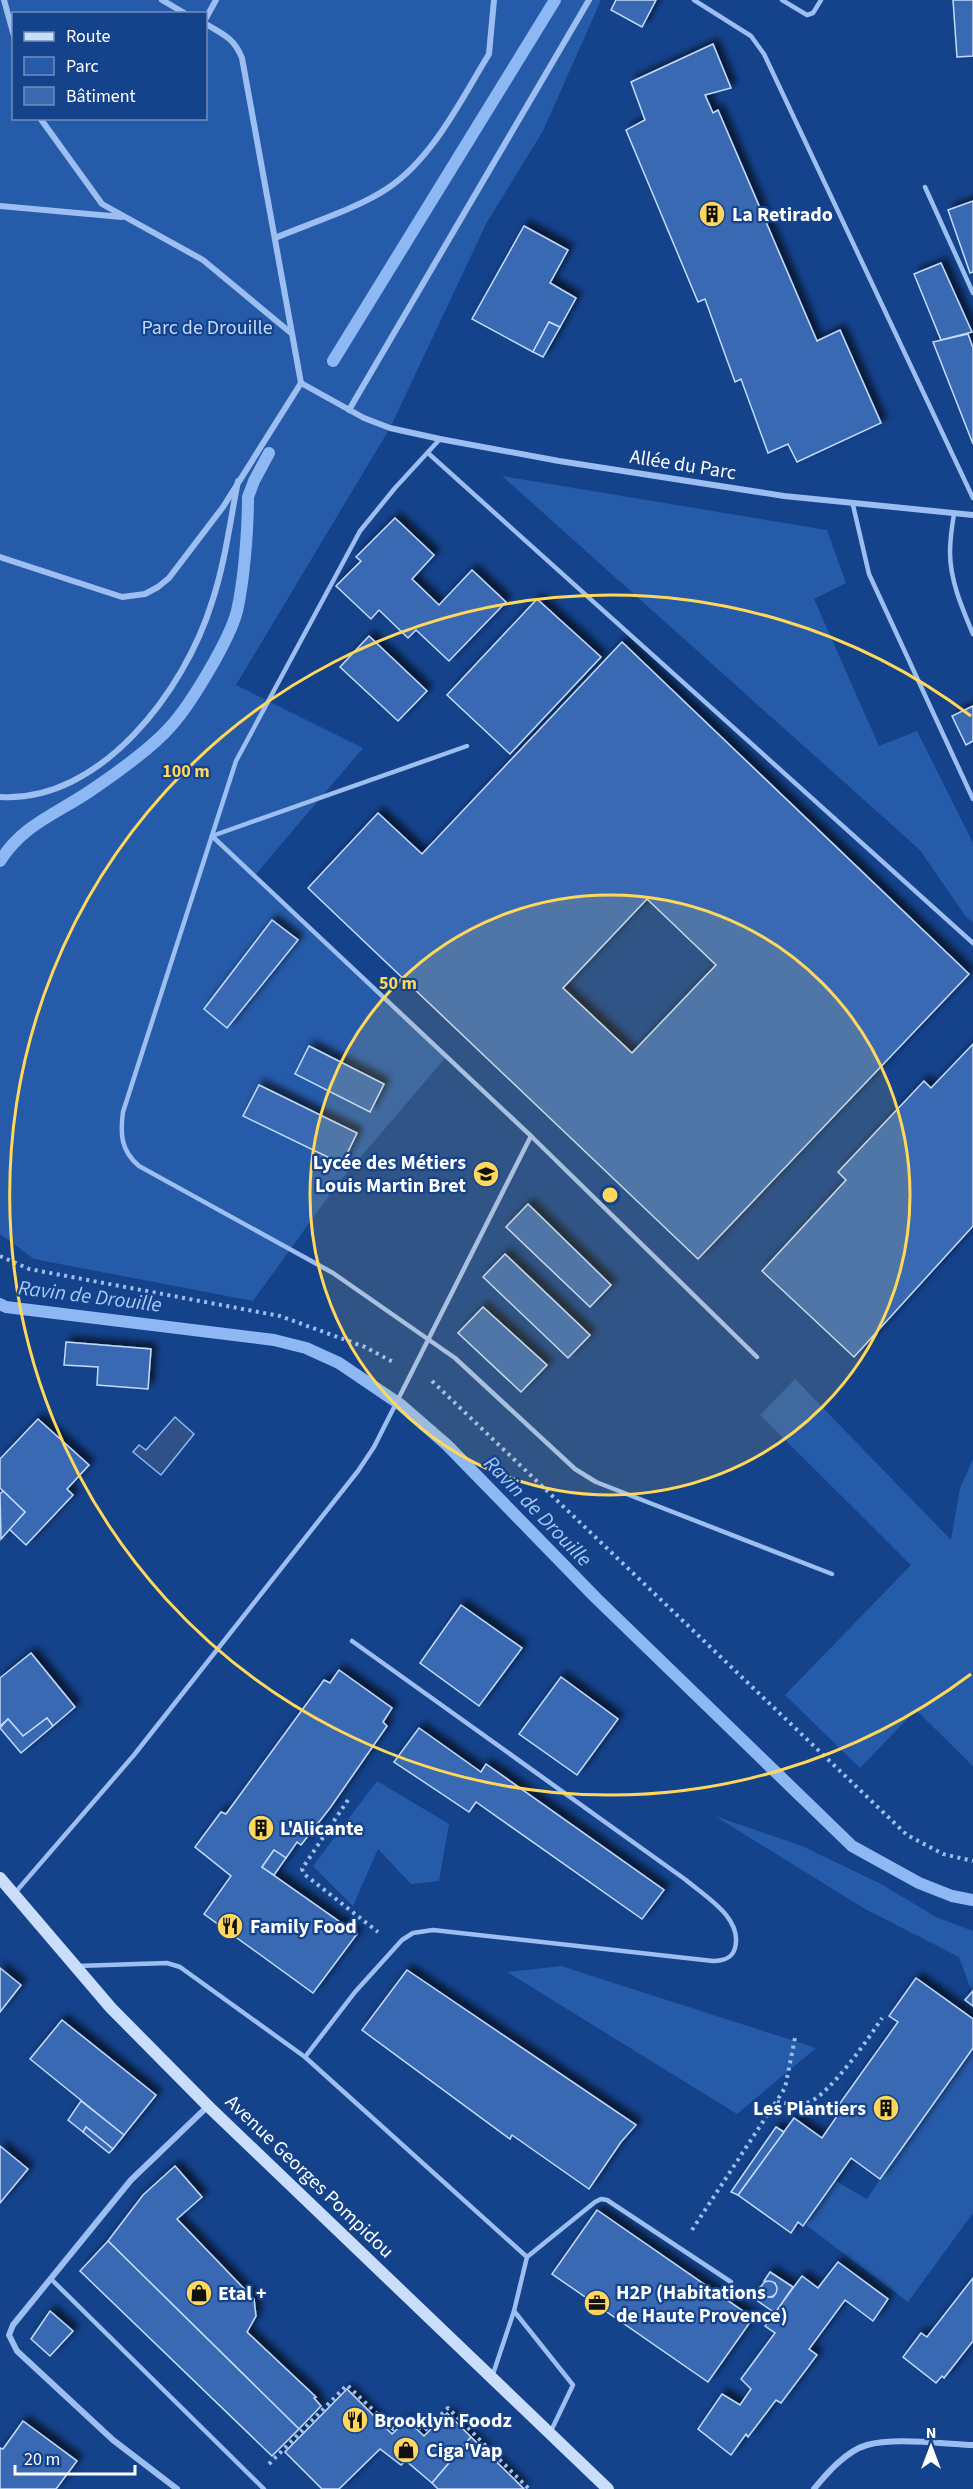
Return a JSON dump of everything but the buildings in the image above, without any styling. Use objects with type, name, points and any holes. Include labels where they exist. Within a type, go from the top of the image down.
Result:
[{"type":"main road","name":"Avenue Georges Pompidou","points":[[0,1878],[111,2008],[208,2106],[608,2489]]},
{"type":"street","points":[[4,0],[12,29]]},
{"type":"street","points":[[162,0],[183,12]]},
{"type":"street","points":[[207,16],[216,0]]},
{"type":"street","points":[[274,238],[378,194],[405,174],[441,134],[489,54],[494,0]]},
{"type":"street","points":[[349,410],[589,0]]},
{"type":"street","points":[[0,557],[122,597],[145,594],[169,578],[223,507],[301,383],[242,58],[236,45],[228,37],[207,25]]},
{"type":"street","points":[[41,120],[102,204],[203,260],[291,334]]},
{"type":"street","points":[[0,206],[127,218]]},
{"type":"street","name":"Allée du Parc","points":[[301,383],[349,410],[390,428],[440,439],[559,461],[853,505],[973,515]]},
{"type":"street","points":[[0,797],[22,798],[58,789],[86,775],[117,750],[154,711],[185,667],[212,604],[238,481]]},
{"type":"street","points":[[177,2489],[113,2440],[12,2345],[9,2335],[13,2325],[146,2163],[208,2106]]},
{"type":"street","points":[[814,2489],[840,2462],[855,2450],[866,2445],[910,2442],[973,2445]]},
{"type":"lane","points":[[694,0],[751,36],[764,54],[973,498]]},
{"type":"lane","points":[[782,0],[804,14],[810,15],[821,0]]},
{"type":"lane","points":[[925,187],[973,293]]},
{"type":"lane","points":[[440,439],[360,531],[236,761],[123,1112],[120,1128],[123,1145],[129,1158],[139,1166],[333,1272],[429,1339],[455,1358],[574,1469],[596,1482],[832,1574]]},
{"type":"lane","points":[[428,453],[973,943]]},
{"type":"lane","points":[[853,505],[869,574],[973,799]]},
{"type":"lane","points":[[954,514],[950,551],[951,566],[962,608],[973,634]]},
{"type":"lane","points":[[212,836],[467,746]]},
{"type":"lane","points":[[212,836],[531,1136],[757,1357]]},
{"type":"lane","points":[[14,1894],[148,1737],[358,1471],[384,1427],[531,1136]]},
{"type":"lane","points":[[306,2057],[355,1992],[397,1946],[413,1933],[433,1930],[722,1961],[734,1952],[737,1942],[736,1932],[725,1914],[686,1880],[352,1641]]},
{"type":"lane","points":[[75,1966],[167,1963],[180,1967],[306,2057],[527,2257]]},
{"type":"lane","points":[[492,2377],[514,2311],[527,2257],[601,2199],[607,2200],[731,2282]]},
{"type":"lane","points":[[51,2279],[264,2489]]},
{"type":"lane","points":[[514,2311],[573,2385],[550,2433]]},
{"type":"path","points":[[0,1256],[29,1269],[280,1316],[365,1347],[432,1381],[907,1835],[943,1854],[973,1861]]},
{"type":"path","points":[[348,1800],[302,1869],[304,1874],[397,1946]]},
{"type":"path","points":[[777,2102],[806,2103],[818,2097],[861,2049],[882,2018]]},
{"type":"path","points":[[705,2209],[785,2088],[795,2038]]},
{"type":"path","points":[[272,2462],[346,2385],[393,2429],[407,2416],[424,2432],[448,2408],[529,2489]]},
{"type":"green space","name":"Parc de Drouille","points":[[0,0],[601,0],[543,131],[487,222],[390,428],[236,685],[363,748],[256,874],[447,1056],[336,1186],[253,1301],[34,1259],[0,1234]]},
{"type":"green space","points":[[502,476],[827,530],[846,583],[814,599],[879,746],[917,731],[973,843],[973,922],[966,917],[920,850]]},
{"type":"green space","points":[[795,1379],[951,1540],[960,1488],[973,1459],[973,1766],[916,1710],[860,1768],[785,1695],[911,1565],[760,1415]]},
{"type":"green space","points":[[377,1781],[449,1824],[439,1881],[411,1884],[378,1849],[353,1906],[313,1866]]},
{"type":"green space","points":[[715,1816],[802,1846],[881,1884],[936,1917],[973,1931],[973,1995],[959,1957],[865,1909]]},
{"type":"green space","points":[[561,1966],[816,2048],[737,2114],[507,1972]]},
{"type":"green space","points":[[973,2039],[973,2213],[908,2302],[806,2225],[834,2180],[867,2199]]},
{"type":"shaded area","points":[[175,1417],[194,1434],[161,1475],[133,1452],[139,1445],[146,1450]]},
{"type":"waterway","points":[[333,361],[555,0]]},
{"type":"waterway","points":[[0,861],[9,848],[31,828],[93,789],[144,752],[163,735],[189,703],[227,638],[237,611],[245,555],[248,497],[269,453]]},
{"type":"waterway","name":"Ravin de Drouille","points":[[0,1304],[6,1307],[274,1340],[306,1348],[339,1363],[401,1405],[447,1445],[596,1598],[852,1846],[919,1883],[952,1896],[973,1900]]},
{"type":"place","name":"La Retirado","points":[[712,214]]},
{"type":"place","name":"Lycée des Métiers Louis Martin Bret","points":[[486,1174]]},
{"type":"place","name":"L'Alicante","points":[[261,1828]]},
{"type":"place","name":"Family Food","points":[[230,1926]]},
{"type":"place","name":"Les Plantiers","points":[[886,2108]]},
{"type":"place","name":"Etal +","points":[[199,2293]]},
{"type":"place","name":"H2P (Habitations de Haute Provence)","points":[[597,2303]]},
{"type":"place","name":"Brooklyn Foodz","points":[[355,2420]]},
{"type":"place","name":"Ciga'Vap","points":[[406,2450]]}]
